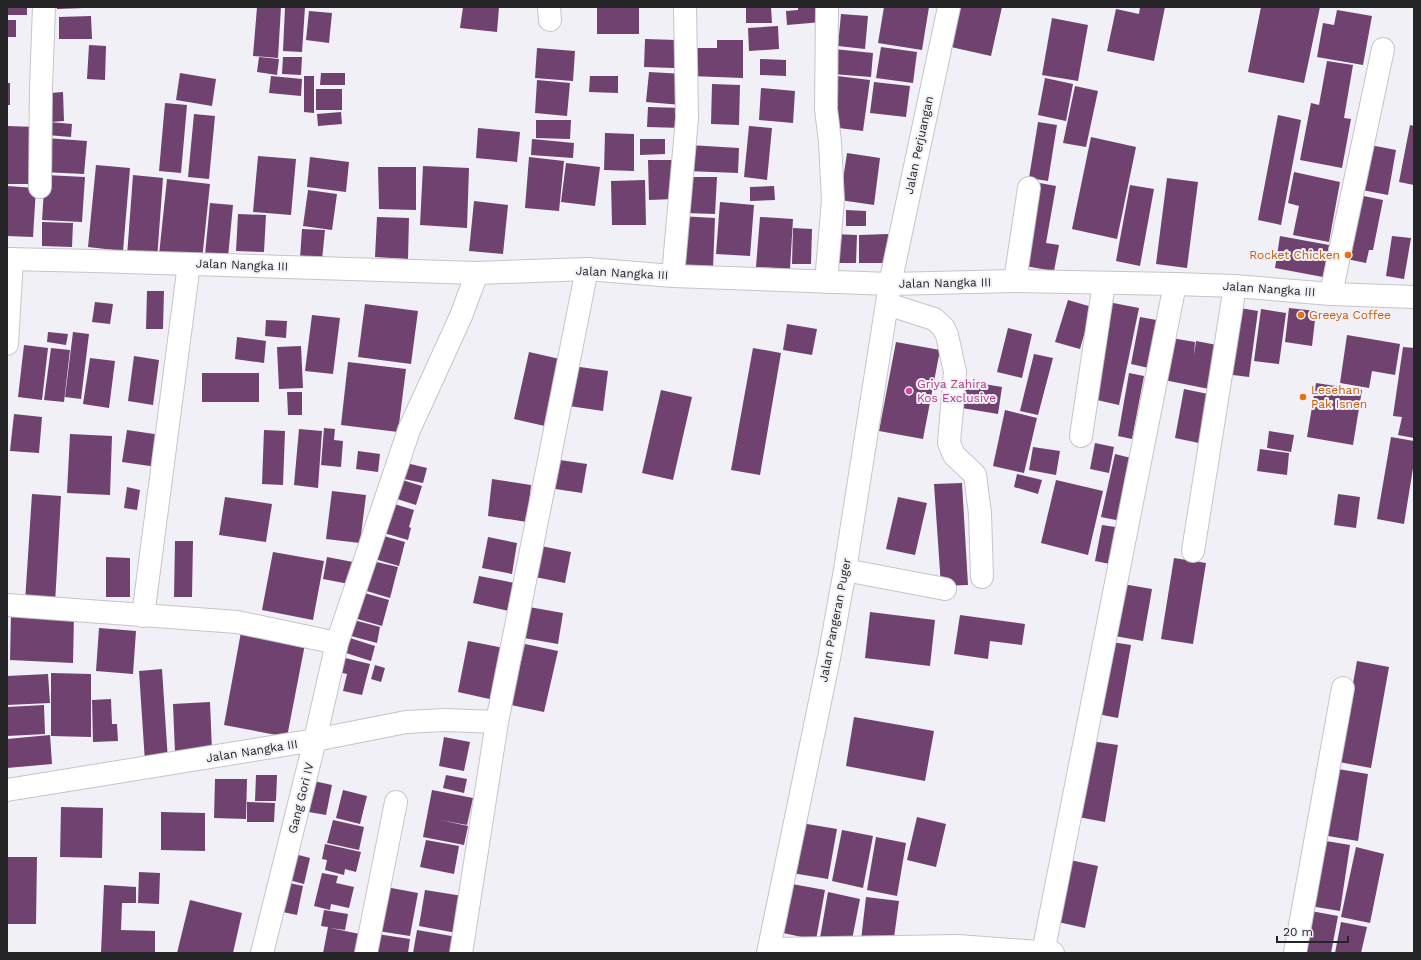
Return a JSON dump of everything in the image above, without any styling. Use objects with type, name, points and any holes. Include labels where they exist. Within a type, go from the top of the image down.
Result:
[{"type":"street","points":[[40,187],[41,87],[44,7]]},
{"type":"street","points":[[673,276],[687,118],[685,7]]},
{"type":"street","points":[[826,7],[826,109],[830,142],[833,200],[826,282]]},
{"type":"street","name":"Jalan Perjuangan","points":[[889,294],[949,7]]},
{"type":"street","points":[[1331,294],[1383,49]]},
{"type":"street","points":[[1015,281],[1029,188]]},
{"type":"street","points":[[7,344],[9,259]]},
{"type":"street","name":"Jalan Nangka III","points":[[9,259],[477,273],[587,269],[673,276],[826,282],[889,294],[1015,281],[1235,286],[1331,294],[1414,297]]},
{"type":"street","points":[[143,616],[188,264]]},
{"type":"street","points":[[462,953],[497,722],[587,269]]},
{"type":"street","points":[[7,605],[237,622],[337,642],[409,430],[461,316],[477,273]]},
{"type":"street","points":[[1081,436],[1104,283]]},
{"type":"street","points":[[1043,953],[1175,284]]},
{"type":"street","points":[[1193,551],[1235,286]]},
{"type":"street","points":[[889,294],[934,318],[943,327],[948,335],[955,372],[949,443],[954,455],[975,475],[980,513],[982,577]]},
{"type":"street","name":"Jalan Pangeran Puger","points":[[769,951],[829,658],[845,570],[889,294]]},
{"type":"street","points":[[845,570],[945,589]]},
{"type":"street","name":"Gang Gori IV","points":[[262,953],[316,740],[337,642]]},
{"type":"street","points":[[1295,953],[1343,688]]},
{"type":"street","name":"Jalan Nangka III","points":[[7,790],[316,740],[406,722],[445,720],[497,722]]},
{"type":"street","points":[[366,953],[396,802]]},
{"type":"street","points":[[769,951],[931,950],[958,946],[1053,953]]},
{"type":"building","points":[[7,7],[27,7],[27,15],[7,15]]},
{"type":"building","points":[[57,7],[84,7],[84,8],[57,9]]},
{"type":"building","points":[[257,7],[281,7],[278,58],[253,56]]},
{"type":"building","points":[[285,7],[305,7],[302,52],[283,51]]},
{"type":"building","points":[[463,7],[499,7],[497,32],[460,28]]},
{"type":"building","points":[[597,7],[639,7],[639,34],[597,34]]},
{"type":"building","points":[[746,7],[771,7],[772,23],[746,23]]},
{"type":"building","points":[[798,7],[821,7],[822,22],[787,25],[786,11],[798,10]]},
{"type":"building","points":[[884,7],[929,7],[922,50],[878,43]]},
{"type":"building","points":[[961,7],[1002,7],[991,56],[951,47]]},
{"type":"building","points":[[1140,7],[1165,7],[1154,61],[1107,51],[1116,9],[1139,14]]},
{"type":"building","points":[[1261,7],[1320,7],[1304,83],[1248,72]]},
{"type":"building","points":[[1337,10],[1372,16],[1363,65],[1317,57],[1323,23],[1334,25]]},
{"type":"building","points":[[309,11],[332,13],[329,43],[306,40]]},
{"type":"building","points":[[841,14],[868,16],[865,49],[838,46]]},
{"type":"building","points":[[91,16],[92,39],[59,39],[59,17]]},
{"type":"building","points":[[1052,18],[1088,25],[1078,81],[1042,75]]},
{"type":"building","points":[[7,20],[16,20],[16,37],[7,37]]},
{"type":"building","points":[[778,26],[779,49],[749,51],[748,28]]},
{"type":"building","points":[[645,39],[676,40],[674,68],[644,67]]},
{"type":"building","points":[[717,40],[743,40],[743,78],[690,76],[691,48],[717,48]]},
{"type":"building","points":[[89,45],[106,46],[105,80],[87,79]]},
{"type":"building","points":[[881,47],[917,52],[913,83],[876,78]]},
{"type":"building","points":[[537,48],[575,51],[573,81],[535,78]]},
{"type":"building","points":[[834,49],[873,53],[871,77],[832,74]]},
{"type":"building","points":[[259,57],[279,59],[277,75],[257,72]]},
{"type":"building","points":[[283,57],[302,57],[301,75],[282,74]]},
{"type":"building","points":[[760,59],[786,60],[786,76],[760,75]]},
{"type":"building","points":[[1327,61],[1353,65],[1344,118],[1351,119],[1342,168],[1300,160],[1311,103],[1319,105]]},
{"type":"building","points":[[649,72],[684,74],[682,105],[646,102]]},
{"type":"building","points":[[180,73],[216,79],[212,106],[176,100]]},
{"type":"building","points":[[321,73],[345,73],[345,85],[320,85]]},
{"type":"building","points":[[271,76],[302,79],[301,96],[269,93]]},
{"type":"building","points":[[304,76],[314,76],[314,113],[304,112]]},
{"type":"building","points":[[590,76],[618,76],[618,93],[589,92]]},
{"type":"building","points":[[837,76],[870,80],[863,131],[831,127]]},
{"type":"building","points":[[1045,78],[1073,84],[1066,121],[1038,115]]},
{"type":"building","points":[[537,80],[570,83],[567,116],[535,113]]},
{"type":"building","points":[[874,82],[910,86],[906,117],[870,113]]},
{"type":"building","points":[[7,83],[10,83],[10,105],[7,105]]},
{"type":"building","points":[[712,84],[740,85],[739,125],[711,124]]},
{"type":"building","points":[[1075,86],[1098,91],[1086,147],[1063,143]]},
{"type":"building","points":[[761,88],[795,91],[793,123],[759,120]]},
{"type":"building","points":[[316,89],[342,89],[342,110],[316,110]]},
{"type":"building","points":[[63,92],[64,121],[51,122],[50,93]]},
{"type":"building","points":[[165,103],[187,105],[181,173],[159,171]]},
{"type":"building","points":[[648,107],[682,108],[682,128],[647,127]]},
{"type":"building","points":[[341,112],[342,124],[318,126],[317,114]]},
{"type":"building","points":[[194,114],[215,116],[209,179],[188,177]]},
{"type":"building","points":[[1278,115],[1301,120],[1281,225],[1258,220]]},
{"type":"building","points":[[536,120],[571,120],[570,139],[536,138]]},
{"type":"building","points":[[49,122],[72,124],[71,137],[47,135]]},
{"type":"building","points":[[1038,122],[1057,125],[1048,181],[1029,178]]},
{"type":"building","points":[[1410,125],[1414,126],[1414,185],[1399,182]]},
{"type":"building","points":[[7,126],[38,127],[36,184],[7,184]]},
{"type":"building","points":[[749,126],[772,128],[767,180],[744,177]]},
{"type":"building","points":[[478,128],[520,132],[517,162],[476,158]]},
{"type":"building","points":[[605,133],[634,134],[634,171],[604,170]]},
{"type":"building","points":[[1091,137],[1136,147],[1117,239],[1072,229]]},
{"type":"building","points":[[46,138],[87,141],[84,174],[43,172]]},
{"type":"building","points":[[532,139],[574,143],[573,158],[531,155]]},
{"type":"building","points":[[640,139],[665,139],[665,154],[640,155]]},
{"type":"building","points":[[1365,144],[1396,150],[1388,195],[1357,189]]},
{"type":"building","points":[[689,145],[739,148],[738,173],[687,171]]},
{"type":"building","points":[[847,153],[880,158],[874,205],[840,200]]},
{"type":"building","points":[[258,156],[296,159],[291,215],[253,212]]},
{"type":"building","points":[[310,157],[349,162],[346,192],[307,187]]},
{"type":"building","points":[[529,157],[564,161],[559,211],[525,208]]},
{"type":"building","points":[[648,160],[673,160],[674,199],[649,200]]},
{"type":"building","points":[[566,163],[600,167],[595,206],[561,202]]},
{"type":"building","points":[[96,165],[130,168],[123,251],[88,247]]},
{"type":"building","points":[[423,166],[469,168],[467,228],[420,225]]},
{"type":"building","points":[[378,167],[416,167],[416,210],[379,209]]},
{"type":"building","points":[[1294,172],[1340,182],[1329,242],[1293,235],[1299,206],[1288,203]]},
{"type":"building","points":[[45,175],[85,177],[82,222],[42,220]]},
{"type":"building","points":[[133,175],[163,178],[157,259],[127,256]]},
{"type":"building","points":[[685,177],[717,177],[715,214],[685,213]]},
{"type":"building","points":[[1167,178],[1198,182],[1187,268],[1156,264]]},
{"type":"building","points":[[167,179],[210,184],[202,260],[159,255]]},
{"type":"building","points":[[645,180],[646,225],[612,225],[611,181]]},
{"type":"building","points":[[1034,182],[1056,186],[1046,243],[1059,245],[1054,271],[1019,265]]},
{"type":"building","points":[[1130,185],[1154,189],[1140,266],[1116,261]]},
{"type":"building","points":[[7,186],[36,188],[33,237],[7,236]]},
{"type":"building","points":[[774,186],[775,200],[750,201],[750,187]]},
{"type":"building","points":[[308,190],[337,194],[332,230],[303,226]]},
{"type":"building","points":[[1354,194],[1383,200],[1373,250],[1369,250],[1366,263],[1342,258]]},
{"type":"building","points":[[474,201],[508,205],[503,254],[469,251]]},
{"type":"building","points":[[720,202],[754,205],[750,256],[716,254]]},
{"type":"building","points":[[210,203],[233,205],[228,257],[205,255]]},
{"type":"building","points":[[846,210],[866,211],[866,226],[846,226]]},
{"type":"building","points":[[238,214],[266,215],[264,252],[236,251]]},
{"type":"building","points":[[679,216],[715,218],[713,269],[677,267]]},
{"type":"building","points":[[377,217],[409,218],[408,259],[375,257]]},
{"type":"building","points":[[760,217],[793,219],[790,269],[756,267]]},
{"type":"building","points":[[42,222],[73,223],[72,247],[42,246]]},
{"type":"building","points":[[793,228],[812,229],[811,264],[792,264]]},
{"type":"building","points":[[302,229],[325,230],[322,260],[300,259]]},
{"type":"building","points":[[834,234],[857,235],[856,263],[833,263]]},
{"type":"building","points":[[888,234],[888,263],[859,263],[859,235]]},
{"type":"building","points":[[1280,236],[1329,245],[1323,277],[1275,268]]},
{"type":"building","points":[[1392,236],[1411,238],[1404,279],[1386,276]]},
{"type":"building","points":[[147,291],[164,291],[163,329],[146,329]]},
{"type":"building","points":[[1068,300],[1092,307],[1080,349],[1055,342]]},
{"type":"building","points":[[95,302],[113,304],[110,324],[92,322]]},
{"type":"building","points":[[1108,302],[1139,308],[1119,405],[1088,398]]},
{"type":"building","points":[[365,304],[418,311],[411,364],[358,357]]},
{"type":"building","points":[[1234,307],[1258,311],[1249,377],[1225,374]]},
{"type":"building","points":[[1289,308],[1316,311],[1312,346],[1285,342]]},
{"type":"building","points":[[1261,309],[1286,313],[1279,364],[1254,361]]},
{"type":"building","points":[[312,315],[340,318],[333,374],[305,371]]},
{"type":"building","points":[[1140,317],[1162,321],[1153,369],[1131,364]]},
{"type":"building","points":[[266,320],[287,321],[286,338],[265,336]]},
{"type":"building","points":[[787,324],[817,329],[812,355],[783,350]]},
{"type":"building","points":[[1008,328],[1032,334],[1022,378],[997,372]]},
{"type":"building","points":[[48,332],[68,334],[66,345],[47,342]]},
{"type":"building","points":[[73,332],[89,334],[81,399],[65,397]]},
{"type":"building","points":[[1347,335],[1400,344],[1395,375],[1372,371],[1369,388],[1340,383]]},
{"type":"building","points":[[237,337],[266,341],[264,363],[235,359]]},
{"type":"building","points":[[1166,337],[1195,342],[1194,356],[1196,341],[1217,345],[1209,389],[1159,379]]},
{"type":"building","name":"Griya Zahira Kos Exclusive","points":[[896,342],[940,350],[923,439],[879,431]]},
{"type":"building","points":[[24,345],[48,348],[42,400],[18,397]]},
{"type":"building","points":[[301,346],[303,388],[279,389],[277,347]]},
{"type":"building","points":[[1403,347],[1414,348],[1414,438],[1398,435],[1402,417],[1393,416]]},
{"type":"building","points":[[51,348],[70,350],[64,402],[44,400]]},
{"type":"building","points":[[753,348],[781,353],[760,475],[731,470]]},
{"type":"building","points":[[529,352],[564,360],[549,427],[514,419]]},
{"type":"building","points":[[1034,354],[1053,358],[1038,415],[1020,411]]},
{"type":"building","points":[[134,356],[159,360],[153,405],[128,401]]},
{"type":"building","points":[[90,358],[115,361],[109,408],[83,404]]},
{"type":"building","points":[[348,362],[406,369],[398,432],[341,425]]},
{"type":"building","points":[[573,366],[608,371],[603,411],[569,406]]},
{"type":"building","points":[[202,373],[259,373],[259,402],[202,402]]},
{"type":"building","points":[[1129,373],[1144,376],[1132,439],[1118,436]]},
{"type":"building","points":[[960,380],[1002,387],[998,414],[956,407]]},
{"type":"building","points":[[1316,383],[1362,390],[1353,445],[1307,437]]},
{"type":"building","points":[[1184,389],[1208,394],[1199,443],[1175,438]]},
{"type":"building","points":[[661,390],[692,397],[673,480],[642,473]]},
{"type":"building","points":[[287,392],[302,392],[302,415],[288,415]]},
{"type":"building","points":[[1005,410],[1037,418],[1024,473],[993,466]]},
{"type":"building","points":[[14,414],[42,417],[39,453],[10,451]]},
{"type":"building","points":[[324,428],[335,429],[334,440],[343,441],[341,467],[321,465]]},
{"type":"building","points":[[299,429],[322,431],[318,488],[294,485]]},
{"type":"building","points":[[127,430],[161,435],[157,467],[122,462]]},
{"type":"building","points":[[264,430],[285,431],[283,485],[262,484]]},
{"type":"building","points":[[1269,431],[1294,435],[1291,452],[1267,448]]},
{"type":"building","points":[[70,434],[112,436],[110,495],[67,493]]},
{"type":"building","points":[[1391,437],[1414,441],[1414,462],[1404,524],[1377,519]]},
{"type":"building","points":[[1095,443],[1114,447],[1109,473],[1090,469]]},
{"type":"building","points":[[1033,447],[1060,451],[1056,475],[1029,470]]},
{"type":"building","points":[[1260,449],[1289,453],[1287,475],[1257,471]]},
{"type":"building","points":[[358,451],[380,454],[378,472],[356,469]]},
{"type":"building","points":[[1115,454],[1135,459],[1121,521],[1101,517]]},
{"type":"building","points":[[553,459],[587,464],[582,493],[549,488]]},
{"type":"building","points":[[402,462],[427,468],[423,483],[399,478]]},
{"type":"building","points":[[1017,474],[1042,480],[1038,494],[1014,487]]},
{"type":"building","points":[[399,479],[422,486],[416,505],[394,498]]},
{"type":"building","points":[[492,479],[531,485],[527,522],[488,516]]},
{"type":"building","points":[[1056,480],[1103,491],[1088,555],[1041,543]]},
{"type":"building","points":[[962,483],[968,585],[941,586],[934,484]]},
{"type":"building","points":[[127,487],[140,490],[137,510],[124,508]]},
{"type":"building","points":[[332,491],[366,495],[360,543],[326,539]]},
{"type":"building","points":[[32,494],[61,496],[55,604],[25,602]]},
{"type":"building","points":[[1338,494],[1360,497],[1356,528],[1334,525]]},
{"type":"building","points":[[225,497],[272,504],[266,542],[219,535]]},
{"type":"building","points":[[898,497],[927,503],[915,555],[886,549]]},
{"type":"building","points":[[391,503],[414,510],[409,527],[411,528],[408,540],[384,533]]},
{"type":"building","points":[[1102,525],[1122,528],[1115,565],[1095,561]]},
{"type":"building","points":[[377,534],[405,542],[399,566],[371,558]]},
{"type":"building","points":[[488,537],[517,543],[512,574],[482,568]]},
{"type":"building","points":[[175,541],[193,541],[192,597],[174,597]]},
{"type":"building","points":[[541,546],[571,552],[565,583],[535,577]]},
{"type":"building","points":[[273,552],[324,561],[313,620],[262,610]]},
{"type":"building","points":[[106,557],[130,558],[130,597],[106,597]]},
{"type":"building","points":[[327,557],[353,562],[349,584],[323,579]]},
{"type":"building","points":[[1174,558],[1206,563],[1193,644],[1161,639]]},
{"type":"building","points":[[368,560],[398,567],[390,598],[360,589]]},
{"type":"building","points":[[479,576],[515,583],[509,611],[473,603]]},
{"type":"building","points":[[1117,583],[1152,589],[1143,641],[1109,635]]},
{"type":"building","points":[[361,592],[389,600],[382,626],[354,618]]},
{"type":"building","points":[[529,607],[563,613],[558,644],[524,638]]},
{"type":"building","points":[[870,612],[935,620],[930,666],[865,658]]},
{"type":"building","points":[[11,613],[74,615],[73,663],[10,660]]},
{"type":"building","points":[[960,615],[1025,624],[1022,645],[990,641],[988,659],[954,654]]},
{"type":"building","points":[[354,620],[380,627],[377,643],[351,636]]},
{"type":"building","points":[[99,628],[136,631],[133,674],[96,671]]},
{"type":"building","points":[[241,632],[305,644],[287,737],[224,725]]},
{"type":"building","points":[[350,638],[375,646],[371,661],[346,653]]},
{"type":"building","points":[[468,641],[504,648],[494,700],[458,692]]},
{"type":"building","points":[[1105,641],[1131,645],[1118,718],[1092,713]]},
{"type":"building","points":[[525,644],[558,651],[544,712],[511,705]]},
{"type":"building","points":[[337,656],[370,664],[362,695],[343,691],[347,674],[333,671]]},
{"type":"building","points":[[1357,661],[1389,667],[1371,768],[1339,762]]},
{"type":"building","points":[[375,665],[385,668],[381,682],[371,679]]},
{"type":"building","points":[[162,669],[168,761],[145,762],[139,671]]},
{"type":"building","points":[[51,673],[91,674],[91,737],[51,736]]},
{"type":"building","points":[[48,674],[50,703],[7,705],[7,676]]},
{"type":"building","points":[[111,699],[112,724],[117,724],[118,741],[93,742],[92,700]]},
{"type":"building","points":[[210,702],[212,751],[175,753],[173,704]]},
{"type":"building","points":[[44,705],[45,734],[7,736],[7,707]]},
{"type":"building","points":[[854,717],[934,731],[925,781],[846,766]]},
{"type":"building","points":[[50,735],[52,764],[7,768],[7,739]]},
{"type":"building","points":[[444,737],[470,742],[464,771],[439,766]]},
{"type":"building","points":[[1091,741],[1118,745],[1105,822],[1078,817]]},
{"type":"building","points":[[1338,769],[1368,774],[1358,841],[1328,836]]},
{"type":"building","points":[[256,775],[277,775],[276,801],[255,801]]},
{"type":"building","points":[[446,775],[467,779],[464,793],[443,788]]},
{"type":"building","points":[[215,779],[247,779],[246,819],[214,818]]},
{"type":"building","points":[[309,780],[332,785],[326,815],[303,811]]},
{"type":"building","points":[[343,790],[367,796],[360,824],[336,818]]},
{"type":"building","points":[[432,790],[473,798],[467,825],[440,820],[468,826],[464,845],[423,837]]},
{"type":"building","points":[[247,802],[275,803],[274,822],[247,822]]},
{"type":"building","points":[[61,807],[103,808],[102,858],[60,857]]},
{"type":"building","points":[[161,812],[205,813],[205,851],[161,850]]},
{"type":"building","points":[[917,817],[946,824],[936,867],[907,860]]},
{"type":"building","points":[[333,820],[364,827],[359,850],[327,843]]},
{"type":"building","points":[[801,823],[837,829],[828,879],[792,873]]},
{"type":"building","points":[[842,830],[873,836],[863,888],[832,881]]},
{"type":"building","points":[[876,837],[906,843],[897,896],[867,890]]},
{"type":"building","points":[[426,840],[459,846],[454,874],[420,867]]},
{"type":"building","points":[[1320,840],[1350,845],[1340,911],[1310,906]]},
{"type":"building","points":[[325,844],[361,852],[356,872],[345,869],[344,875],[325,870],[327,860],[322,859]]},
{"type":"building","points":[[1356,847],[1384,854],[1370,923],[1341,917]]},
{"type":"building","points":[[291,853],[310,858],[304,884],[285,879]]},
{"type":"building","points":[[7,857],[37,857],[36,924],[7,924]]},
{"type":"building","points":[[1070,860],[1098,866],[1085,928],[1058,922]]},
{"type":"building","points":[[139,872],[160,873],[159,904],[138,903]]},
{"type":"building","points":[[322,873],[338,876],[336,883],[354,887],[349,908],[331,904],[330,910],[314,906]]},
{"type":"building","points":[[285,882],[303,886],[297,915],[278,911]]},
{"type":"building","points":[[792,884],[825,890],[816,940],[783,933]]},
{"type":"building","points":[[104,885],[136,887],[136,903],[122,903],[121,930],[155,931],[155,953],[101,953]]},
{"type":"building","points":[[386,887],[418,893],[410,936],[378,931]]},
{"type":"building","points":[[425,890],[469,897],[462,934],[419,926]]},
{"type":"building","points":[[828,892],[860,899],[851,945],[820,938]]},
{"type":"building","points":[[866,897],[899,901],[893,945],[861,940]]},
{"type":"building","points":[[190,900],[242,913],[233,953],[177,953]]},
{"type":"building","points":[[324,910],[348,914],[345,930],[330,928],[360,934],[357,953],[323,953],[328,927],[321,926]]},
{"type":"building","points":[[1311,911],[1338,916],[1331,953],[1303,953]]},
{"type":"building","points":[[1341,922],[1367,927],[1361,953],[1335,953]]},
{"type":"building","points":[[417,930],[463,938],[460,953],[413,953]]},
{"type":"building","points":[[377,934],[410,939],[408,953],[374,953]]},
{"type":"place","name":"Rocket Chicken","points":[[1348,255]]},
{"type":"place","name":"Greeya Coffee","points":[[1301,315]]},
{"type":"place","name":"Griya Zahira Kos Exclusive","points":[[909,391]]},
{"type":"place","name":"Lesehan Pak Isnen","points":[[1303,397]]}]
